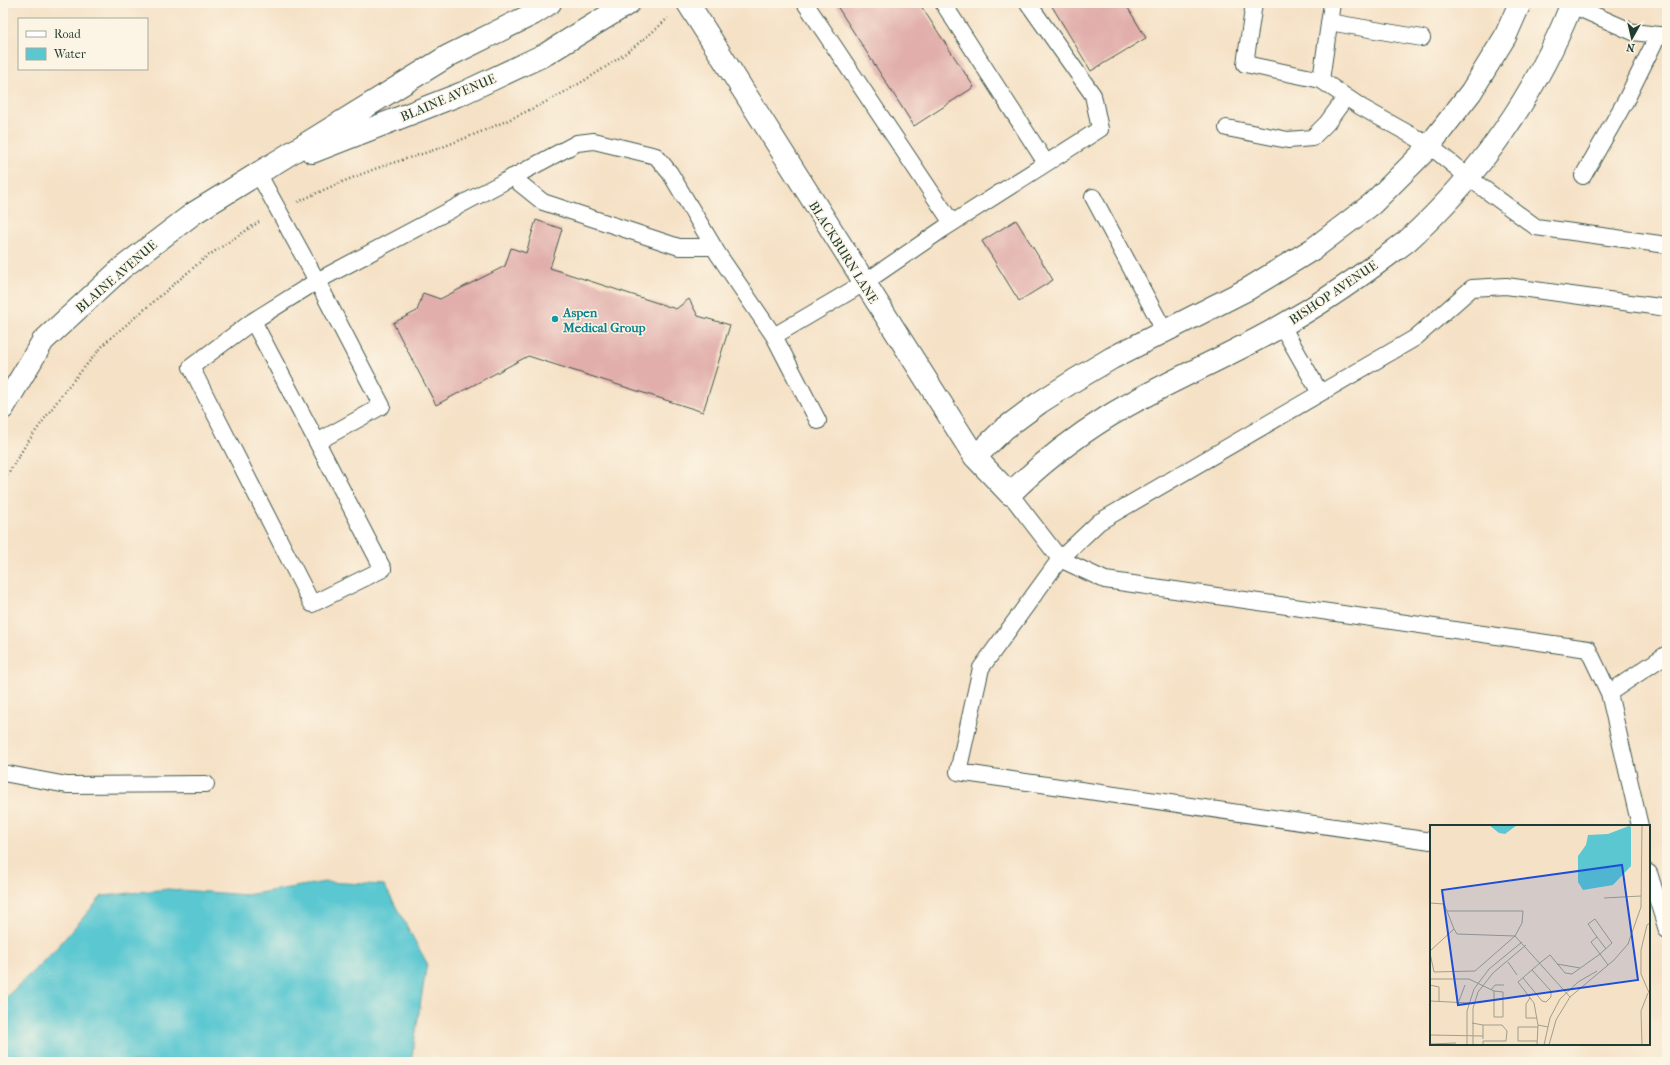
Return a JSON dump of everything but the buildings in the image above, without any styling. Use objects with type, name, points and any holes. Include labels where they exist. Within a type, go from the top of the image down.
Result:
[{"type":"street","name":"BLAINE AVENUE","points":[[3,408],[43,341],[128,264],[194,213],[448,56],[533,14],[550,3]]},
{"type":"street","name":"BLAINE AVENUE","points":[[258,173],[462,94],[546,54],[629,3]]},
{"type":"street","points":[[975,457],[1004,429],[1039,403],[1100,365],[1248,289],[1313,249],[1372,204],[1429,145],[1472,92],[1505,37],[1520,3]]},
{"type":"street","name":"BISHOP AVENUE","points":[[1010,494],[1039,465],[1109,416],[1282,326],[1347,286],[1406,241],[1468,177],[1506,128],[1540,74],[1570,4]]},
{"type":"street","name":"BLACKBURN LANE","points":[[680,8],[864,283],[975,457],[1010,494]]},
{"type":"lane","points":[[943,3],[1046,163]]},
{"type":"lane","points":[[774,336],[864,283],[952,223],[1100,129],[1093,95],[1028,3]]},
{"type":"lane","points":[[1254,3],[1245,64],[1321,80],[1346,97],[1429,145],[1468,177],[1536,227],[1667,245]]},
{"type":"lane","points":[[1321,80],[1332,3]]},
{"type":"lane","points":[[806,4],[952,223]]},
{"type":"lane","points":[[1570,4],[1633,32],[1663,36],[1583,176]]},
{"type":"lane","points":[[1329,22],[1422,38]]},
{"type":"lane","points":[[1227,128],[1288,140],[1312,138],[1327,123],[1346,97]]},
{"type":"lane","points":[[253,321],[383,569],[312,604],[191,367],[253,321],[317,281],[576,143],[594,141],[656,156],[670,173],[714,247],[774,336],[818,421]]},
{"type":"lane","points":[[258,173],[317,281],[382,406],[317,442]]},
{"type":"lane","points":[[512,177],[543,202],[679,247],[714,247]]},
{"type":"lane","points":[[1093,196],[1164,332]]},
{"type":"lane","points":[[1430,841],[958,772],[980,668],[1060,559],[1099,522],[1415,338],[1472,288],[1506,286],[1667,308]]},
{"type":"lane","points":[[1282,326],[1320,393]]},
{"type":"lane","points":[[1010,494],[1060,559],[1105,580],[1588,649],[1609,693],[1640,825]]},
{"type":"lane","points":[[1609,693],[1667,654]]},
{"type":"lane","points":[[3,773],[67,785],[206,784]]},
{"type":"lane","points":[[1650,874],[1667,930]]},
{"type":"path","points":[[3,482],[25,446],[66,389],[106,342],[206,256],[255,224],[309,197],[367,172],[449,145],[509,120],[542,104],[591,77],[627,53],[680,8]]},
{"type":"water","points":[[325,882],[384,885],[427,963],[411,1062],[3,1062],[3,1000],[54,951],[102,896],[168,889],[246,895]]},
{"type":"place","name":"Aspen Medical Group","points":[[555,319]]}]
